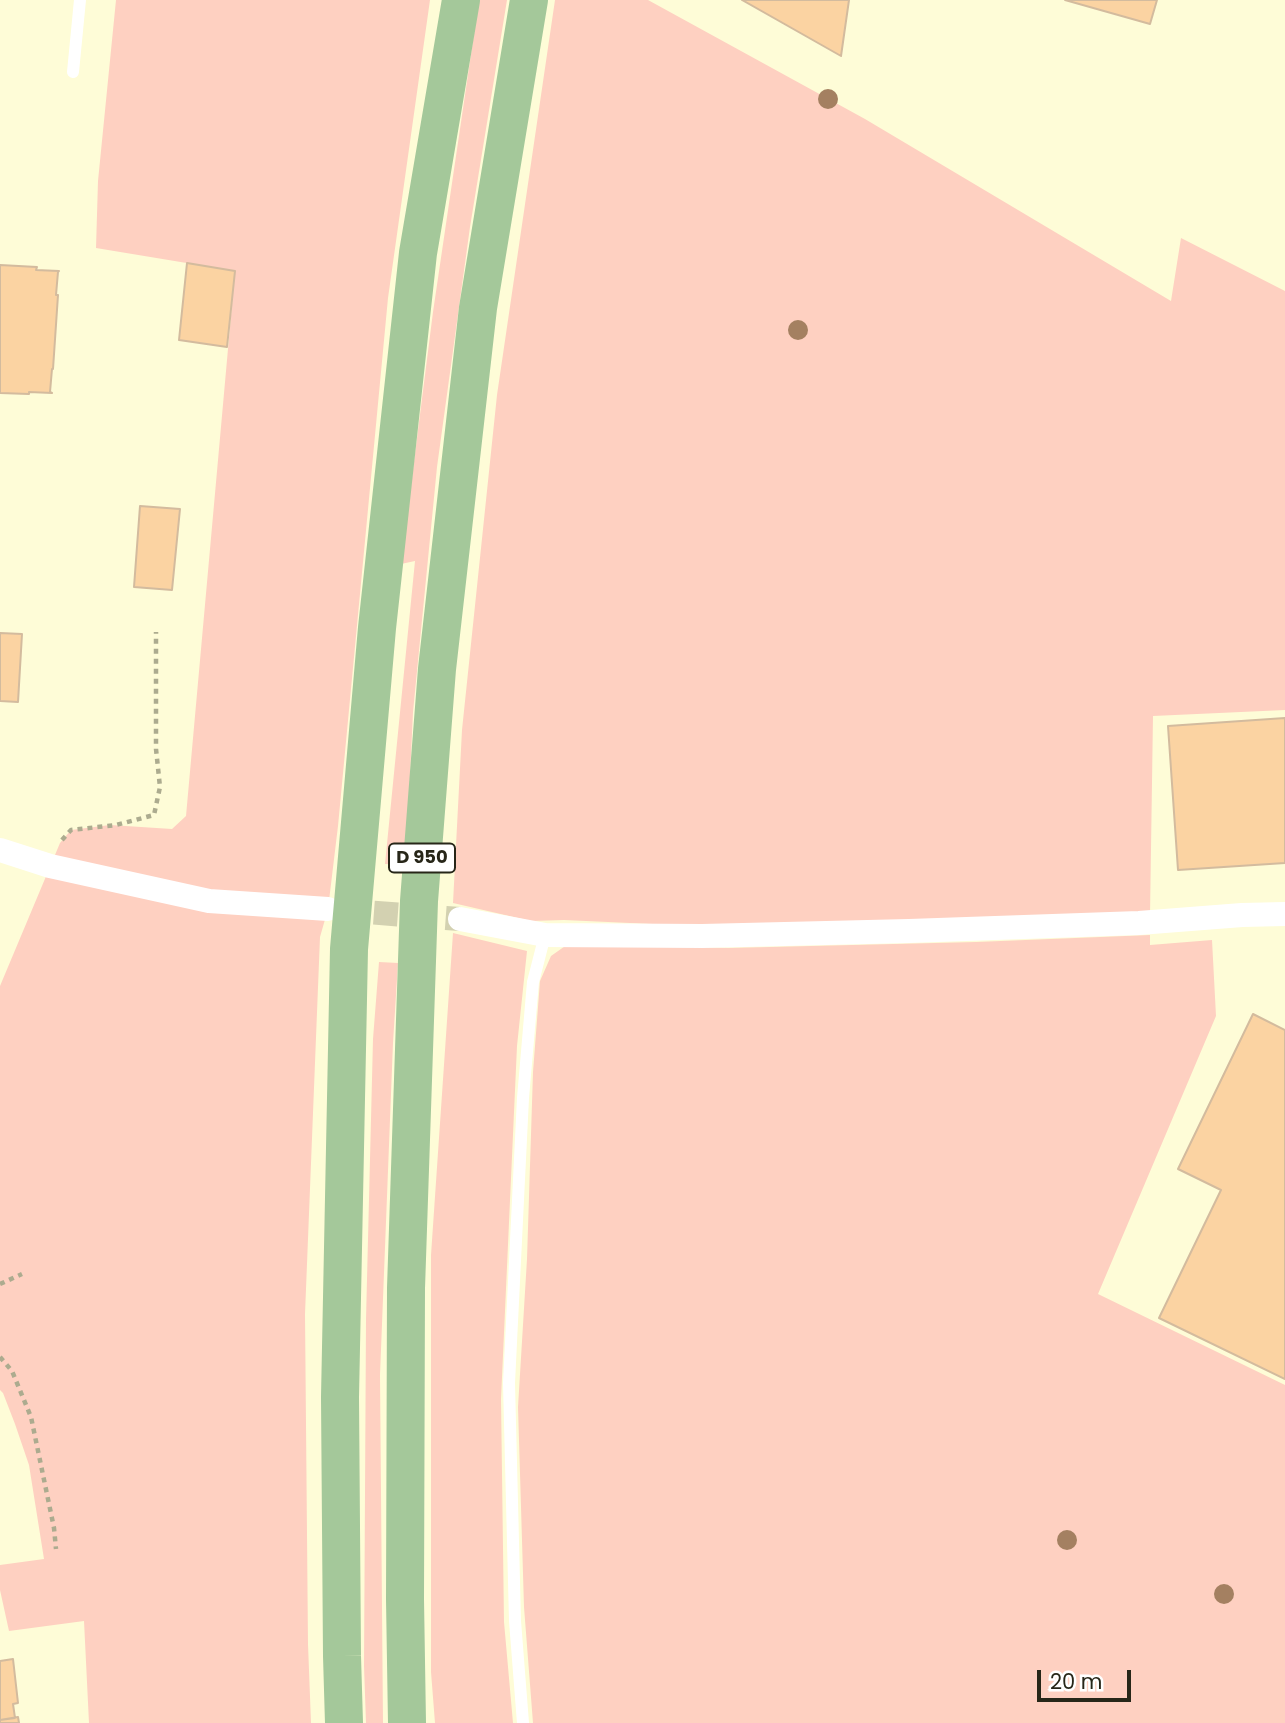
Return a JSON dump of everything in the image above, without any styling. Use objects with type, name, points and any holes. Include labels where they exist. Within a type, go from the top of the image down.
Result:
[{"type":"highway","points":[[344,1723],[340,1397],[349,949],[377,628],[418,253],[461,0]]},
{"type":"highway","name":"D 950","points":[[407,1723],[406,1288],[419,901],[437,669],[478,308],[529,0]]},
{"type":"street","points":[[0,850],[50,866],[209,901],[328,909]]},
{"type":"street","points":[[460,919],[545,935],[702,936],[1139,923],[1285,914]]},
{"type":"lane","points":[[73,72],[80,0]]},
{"type":"lane","points":[[523,1723],[515,1621],[509,1383],[523,1098],[533,982],[545,935]]},
{"type":"path","points":[[50,866],[60,843],[71,830],[116,825],[154,815],[160,787],[156,749],[156,632]]},
{"type":"path","points":[[0,1284],[22,1274]]},
{"type":"path","points":[[0,1357],[12,1371],[31,1417],[56,1549]]},
{"type":"shaded area","points":[[116,0],[430,0],[388,298],[338,826],[328,909],[320,937],[305,1314],[311,1723],[89,1723],[84,1621],[9,1631],[0,1590],[0,1565],[44,1559],[29,1465],[0,1390],[0,986],[60,843],[71,830],[110,825],[172,829],[186,816],[235,271],[96,248],[98,181]]},
{"type":"shaded area","points":[[479,0],[507,0],[470,227],[437,467],[413,712],[406,865],[385,864],[415,561],[401,564],[433,312]]},
{"type":"shaded area","points":[[555,0],[648,0],[865,119],[1171,301],[1181,238],[1285,291],[1285,710],[1153,716],[1150,915],[740,928],[564,920],[531,921],[453,903],[462,730],[497,395]]},
{"type":"shaded area","points":[[453,933],[527,951],[517,1046],[501,1399],[504,1622],[513,1723],[435,1723],[431,1672],[431,1255]]},
{"type":"shaded area","points":[[1150,935],[1150,945],[1212,940],[1216,1016],[1098,1294],[1285,1385],[1285,1723],[533,1723],[524,1607],[518,1407],[527,1259],[533,1072],[540,981],[551,956],[568,944],[728,948]]},
{"type":"shaded area","points":[[379,962],[398,963],[380,1375],[383,1723],[366,1723],[366,1319],[373,1039]]},
{"type":"building","points":[[742,0],[849,0],[841,56]]},
{"type":"building","points":[[1065,0],[1157,0],[1150,24]]},
{"type":"building","points":[[187,263],[235,271],[227,347],[179,340]]},
{"type":"building","points":[[0,265],[59,271],[52,393],[0,393]]},
{"type":"building","points":[[140,506],[180,509],[172,590],[134,587]]},
{"type":"building","points":[[0,633],[22,634],[18,702],[0,701]]},
{"type":"building","points":[[1285,718],[1285,863],[1178,870],[1168,726]]},
{"type":"building","points":[[1253,1014],[1285,1030],[1285,1379],[1159,1318],[1221,1190],[1178,1169]]},
{"type":"building","points":[[13,1659],[18,1703],[13,1704],[15,1718],[0,1720],[0,1661]]},
{"type":"building","points":[[18,1717],[19,1723],[0,1723],[0,1720]]},
{"type":"tunnel","points":[[338,910],[460,919]]}]
